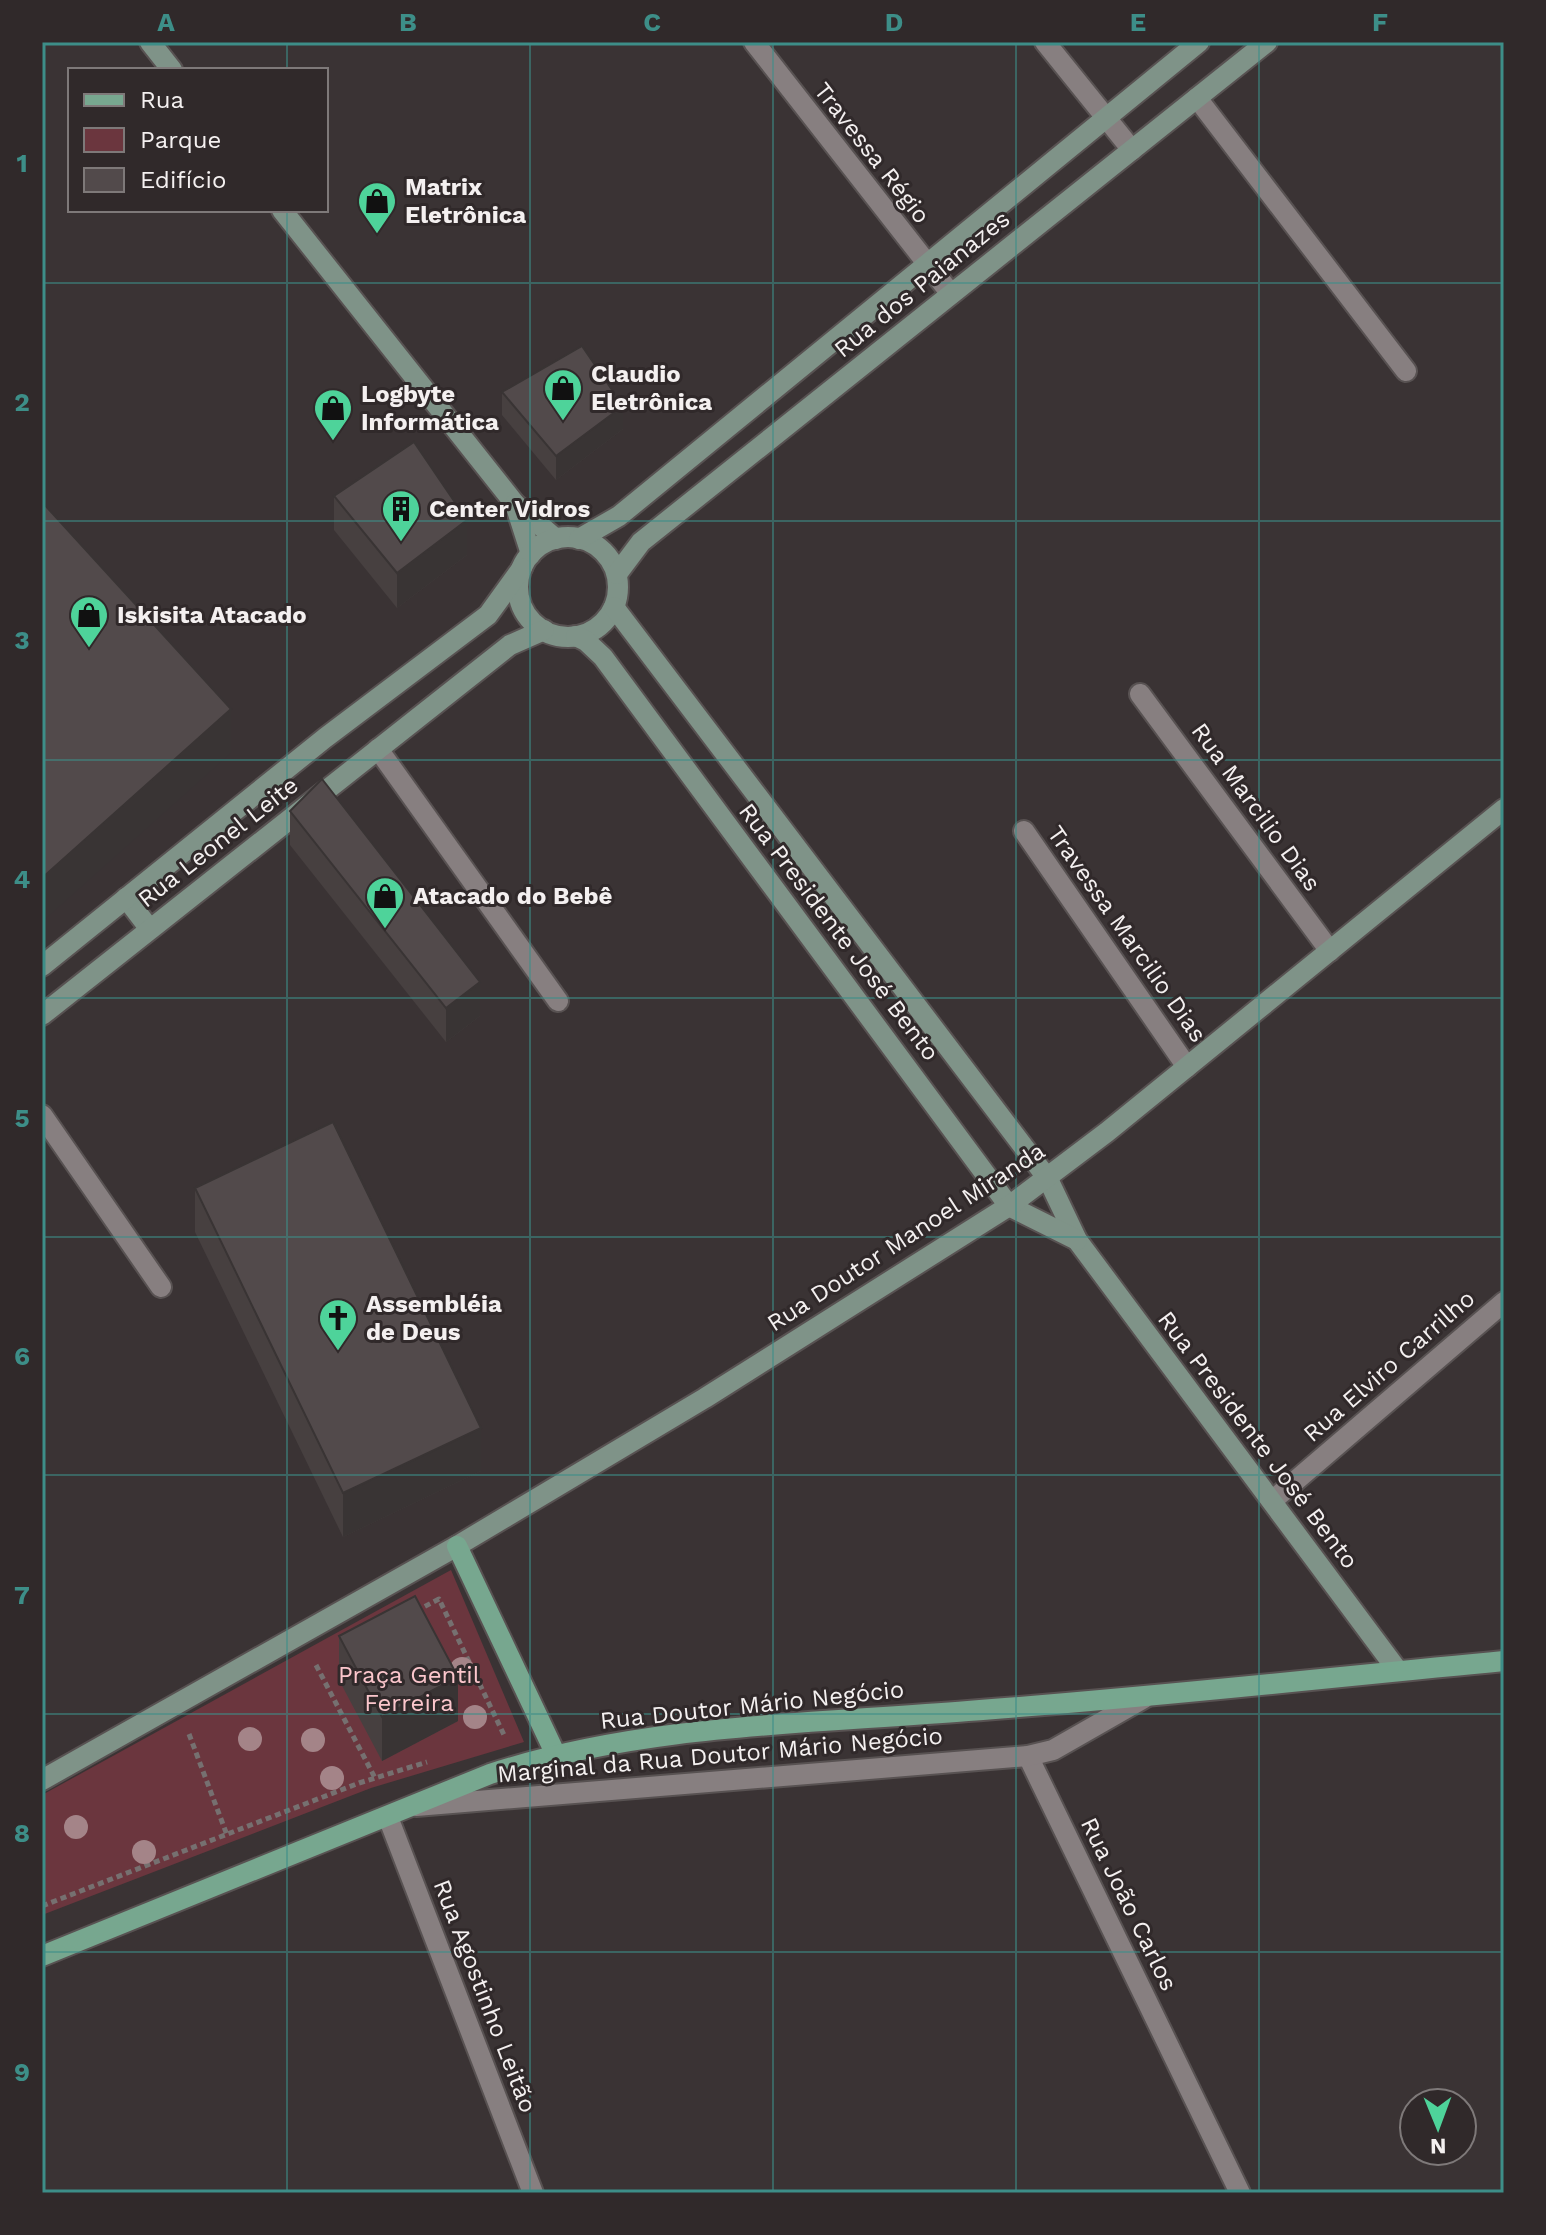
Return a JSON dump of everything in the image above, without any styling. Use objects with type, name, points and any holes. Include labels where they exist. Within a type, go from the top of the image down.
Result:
[{"type":"main road","points":[[457,1546],[555,1753]]},
{"type":"main road","name":"Rua Doutor Mário Negócio","points":[[42,1956],[490,1774],[555,1753],[719,1731],[1144,1698],[1504,1661]]},
{"type":"street","points":[[150,42],[170,68]]},
{"type":"street","name":"Travessa Régio","points":[[754,42],[951,294]]},
{"type":"street","points":[[1045,42],[1132,150]]},
{"type":"street","name":"Rua dos Paianazes","points":[[579,539],[619,516],[1199,42]]},
{"type":"street","name":"Rua dos Paianazes","points":[[617,574],[641,542],[1267,42]]},
{"type":"street","points":[[1197,98],[1406,371]]},
{"type":"street","points":[[284,212],[515,504],[556,539]]},
{"type":"street","points":[[515,504],[527,561],[518,588],[523,608],[544,630],[576,636],[599,626],[614,607],[617,574],[603,551],[579,539],[556,539],[527,561]]},
{"type":"street","name":"Rua Leonel Leite","points":[[42,966],[325,738],[488,615],[527,561]]},
{"type":"street","name":"Rua Presidente José Bento","points":[[614,607],[1048,1179],[1077,1240],[1398,1671]]},
{"type":"street","name":"Rua Leonel Leite","points":[[42,1015],[510,645],[544,630]]},
{"type":"street","name":"Rua Presidente José Bento","points":[[576,636],[603,657],[1009,1206],[1077,1240]]},
{"type":"street","name":"Rua Marcilio Dias","points":[[1140,694],[1330,951]]},
{"type":"street","points":[[378,749],[558,1001]]},
{"type":"street","name":"Rua Doutor Manoel Miranda","points":[[457,1546],[705,1398],[1048,1179],[1504,809]]},
{"type":"street","name":"Travessa Marcilio Dias","points":[[1024,831],[1187,1067]]},
{"type":"street","points":[[126,898],[149,928]]},
{"type":"street","points":[[42,1115],[161,1287]]},
{"type":"street","name":"Rua Elviro Carrilho","points":[[1272,1501],[1504,1302]]},
{"type":"street","points":[[42,1780],[457,1546]]},
{"type":"street","points":[[1028,1756],[1053,1750],[1144,1698]]},
{"type":"street","name":"Marginal da Rua Doutor Mário Negócio","points":[[416,1806],[1028,1756]]},
{"type":"street","name":"Rua João Carlos","points":[[1028,1756],[1240,2193]]},
{"type":"street","name":"Rua Agostinho Leitão","points":[[388,1817],[533,2193]]},
{"type":"path","points":[[412,1613],[439,1599],[506,1737],[492,1742]]},
{"type":"path","points":[[303,1672],[330,1658]]},
{"type":"path","points":[[316,1665],[375,1778]]},
{"type":"path","points":[[175,1741],[201,1727]]},
{"type":"path","points":[[189,1734],[227,1835]]},
{"type":"path","points":[[42,1906],[375,1778],[433,1760]]},
{"type":"green space","name":"Praça Gentil Ferreira","points":[[451,1570],[524,1742],[371,1788],[42,1915],[42,1795]]},
{"type":"building","name":"Claudio Eletrônica","points":[[582,346],[623,406],[556,456],[502,392]]},
{"type":"building","points":[[414,442],[467,520],[397,573],[334,496]]},
{"type":"building","name":"Iskisita Atacado","points":[[42,502],[231,709],[42,878]]},
{"type":"building","points":[[322,779],[480,982],[446,1008],[290,811]]},
{"type":"building","name":"Assembléia de Deus","points":[[333,1122],[481,1428],[343,1493],[195,1188]]},
{"type":"building","points":[[415,1596],[458,1677],[382,1717],[339,1636]]},
{"type":"place","name":"Matrix Eletrônica","points":[[377,235]]},
{"type":"place","name":"Claudio Eletrônica","points":[[563,422]]},
{"type":"place","name":"Logbyte Informática","points":[[333,442]]},
{"type":"place","name":"Center Vidros","points":[[401,543]]},
{"type":"place","name":"Iskisita Atacado","points":[[89,649]]},
{"type":"place","name":"Atacado do Bebê","points":[[385,930]]},
{"type":"place","name":"Assembléia de Deus","points":[[338,1352]]}]
